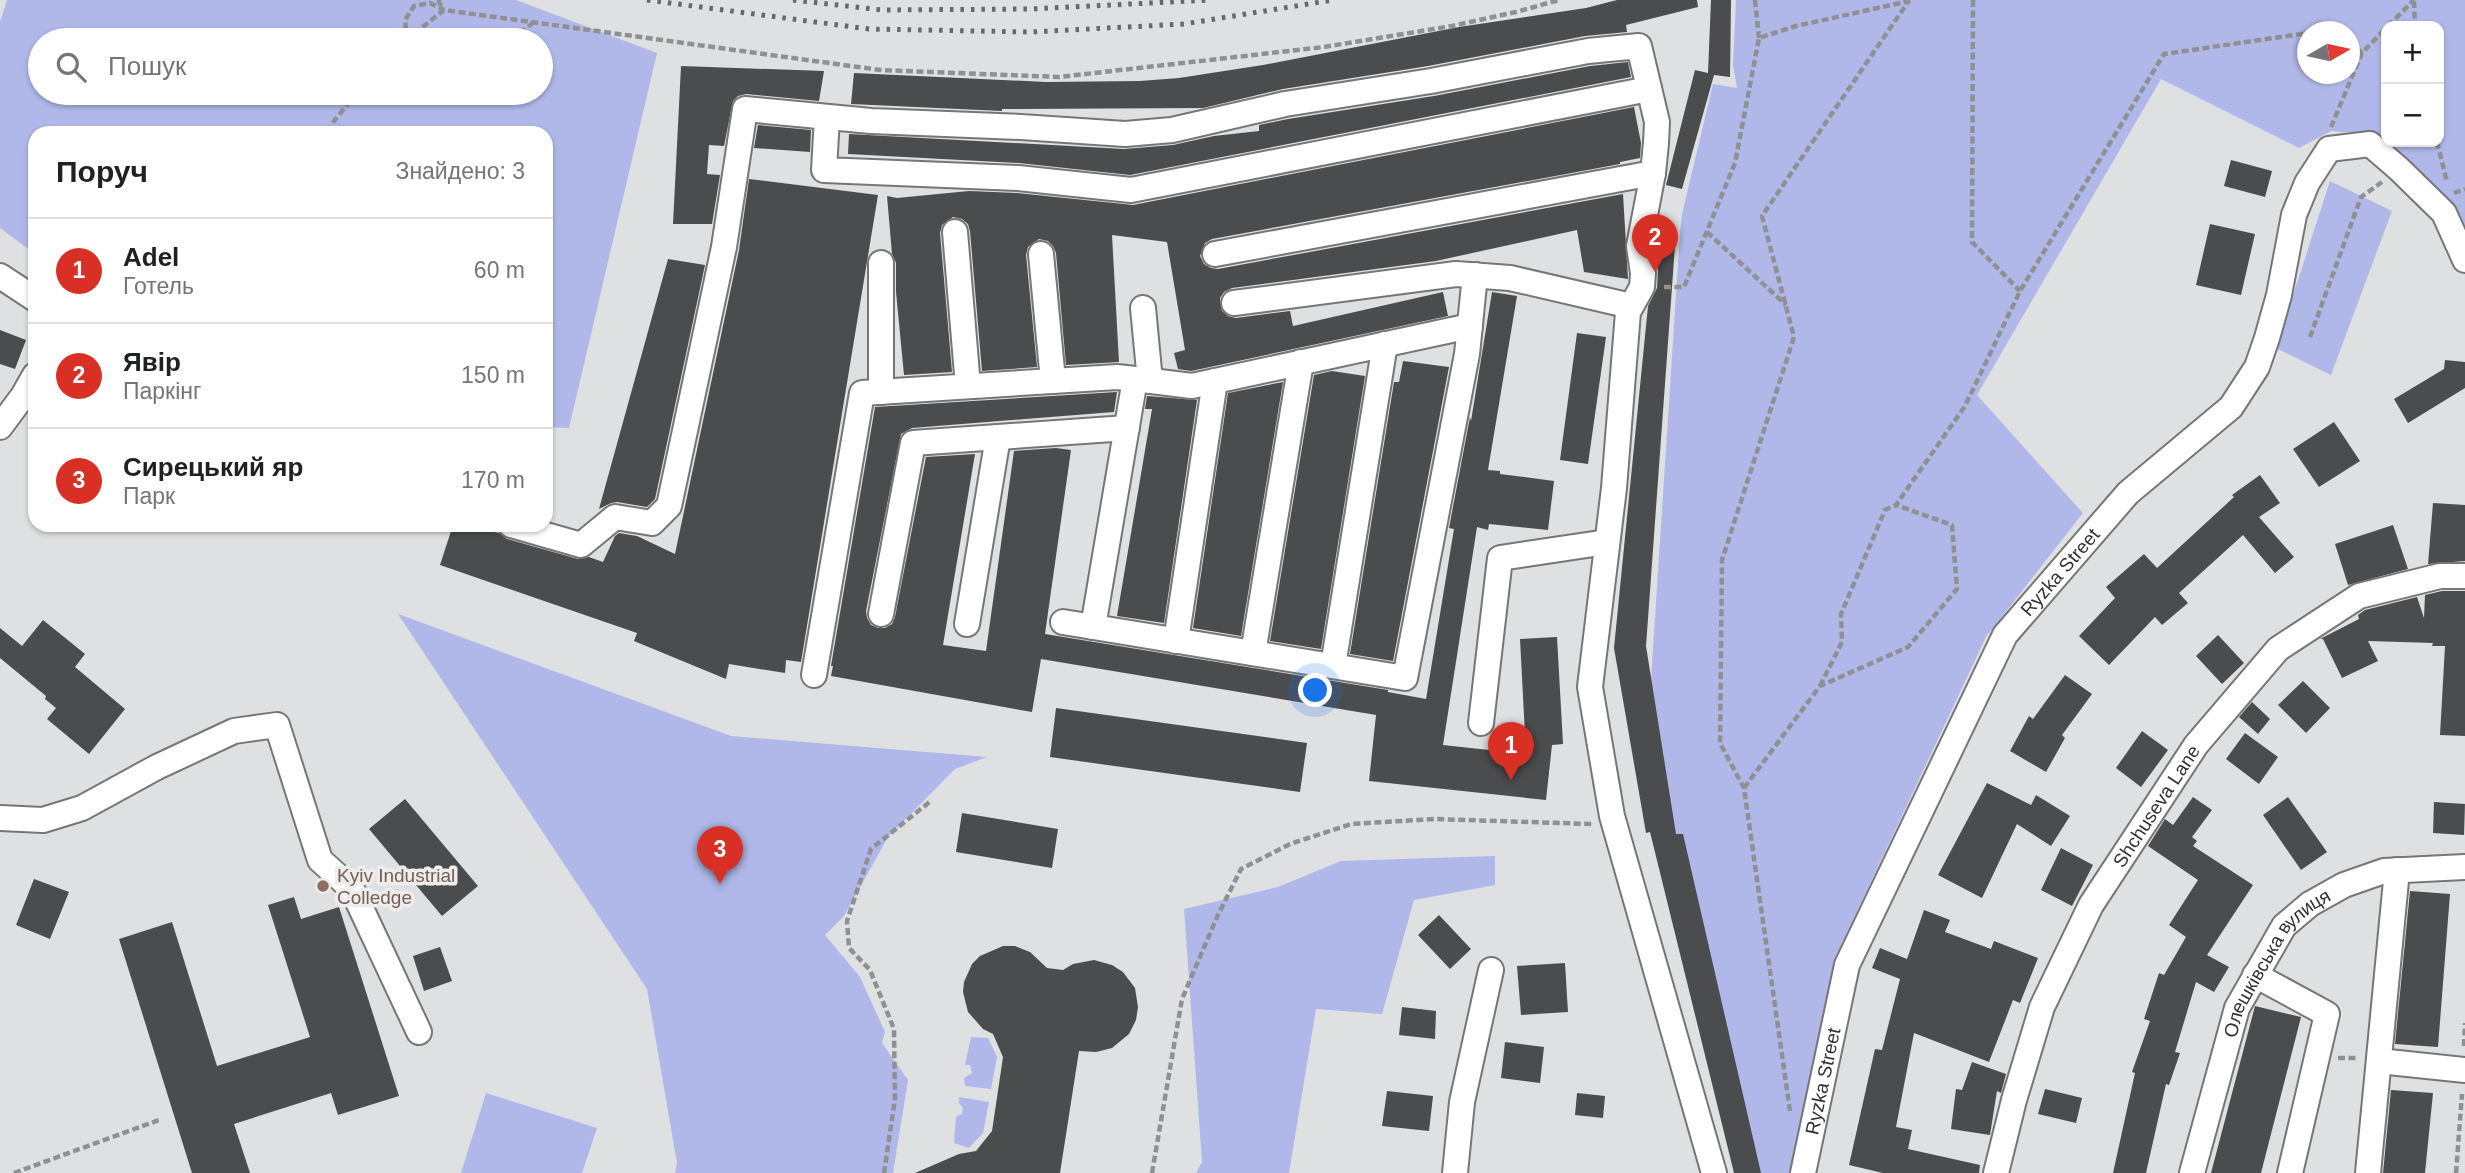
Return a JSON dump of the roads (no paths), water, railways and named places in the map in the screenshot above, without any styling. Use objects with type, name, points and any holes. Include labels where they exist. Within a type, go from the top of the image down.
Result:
[{"type":"street","points":[[536,532],[581,545],[615,517],[652,523],[669,506],[724,247],[745,109],[827,117],[1125,134],[1172,130],[1285,104],[1431,81],[1588,51],[1639,46],[1657,122],[1653,173],[1639,246],[1643,273],[1628,312],[1614,488],[1590,687],[1612,816],[1714,1173]]},
{"type":"street","points":[[827,117],[824,170],[1018,178],[1131,190],[1649,89]]},
{"type":"street","name":"Ryzka Street","points":[[1803,1173],[1847,965],[2005,635],[2128,494],[2231,407],[2257,367],[2280,295],[2294,215],[2307,183],[2329,149],[2370,144],[2444,213],[2465,260]]},
{"type":"street","points":[[1215,254],[1653,173]]},
{"type":"street","points":[[955,232],[968,386]]},
{"type":"street","points":[[1041,254],[1053,381]]},
{"type":"street","points":[[881,263],[881,392]]},
{"type":"street","points":[[1234,303],[1456,274],[1510,278],[1636,297]]},
{"type":"street","points":[[1063,622],[1405,678],[1467,354],[1475,275]]},
{"type":"street","points":[[0,276],[28,294]]},
{"type":"street","points":[[1093,627],[1127,428],[1142,380],[1143,308]]},
{"type":"street","points":[[814,675],[862,393],[1117,377],[1192,386],[1470,326]]},
{"type":"street","points":[[1333,666],[1385,344]]},
{"type":"street","points":[[1253,653],[1301,362]]},
{"type":"street","points":[[1176,640],[1215,381]]},
{"type":"street","points":[[0,427],[28,387]]},
{"type":"street","points":[[881,614],[913,443],[1127,428]]},
{"type":"street","points":[[967,624],[998,437]]},
{"type":"street","points":[[1481,723],[1500,558],[1607,542]]},
{"type":"street","name":"Shchuseva Lane","points":[[1996,1173],[2014,1100],[2042,1007],[2091,905],[2196,745],[2278,649],[2359,596],[2440,576],[2465,576]]},
{"type":"street","points":[[0,818],[43,820],[82,808],[157,767],[234,731],[277,724],[320,860],[352,889],[419,1032]]},
{"type":"street","name":"Олешківська вулиця","points":[[2192,1173],[2238,1008],[2284,926],[2310,904],[2344,885],[2384,871],[2465,867]]},
{"type":"street","points":[[2368,1173],[2396,870]]},
{"type":"street","points":[[1455,1173],[1462,1102],[1491,970]]},
{"type":"street","points":[[2255,975],[2327,1014],[2290,1173]]},
{"type":"street","points":[[2379,1060],[2464,1070]]},
{"type":"railway","points":[[647,0],[869,29],[1031,32],[1184,24],[1333,0]]},
{"type":"railway","points":[[793,0],[882,10],[1030,9],[1211,0]]},
{"type":"place","name":"Явір","points":[[1655,272]]},
{"type":"place","name":"Adel","points":[[1511,780]]},
{"type":"place","name":"Сирецький яр","points":[[720,884]]},
{"type":"place","name":"Kyiv Industrial Colledge","points":[[323,886]]}]
